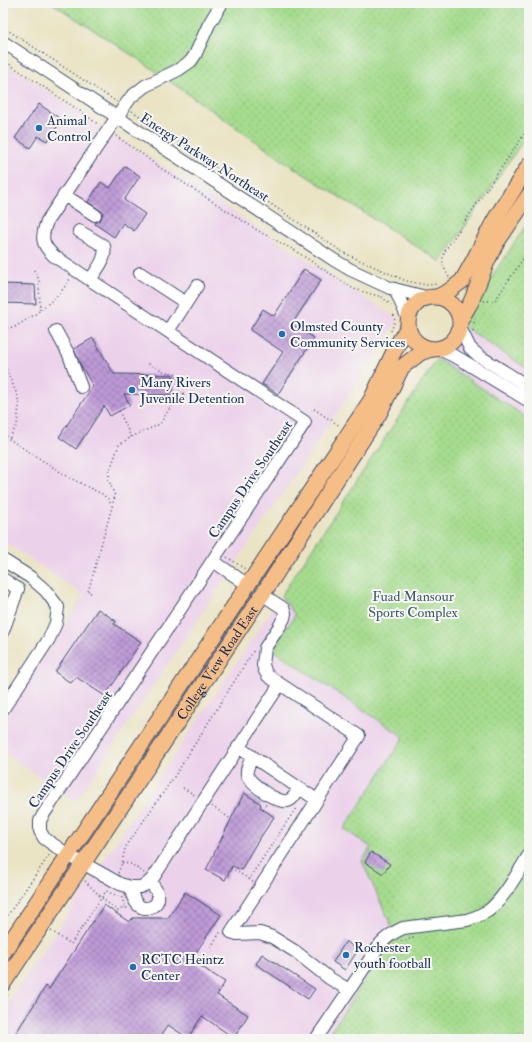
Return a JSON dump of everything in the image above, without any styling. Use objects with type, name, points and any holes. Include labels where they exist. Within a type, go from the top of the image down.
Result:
[{"type":"main road","points":[[529,165],[494,221],[471,266],[462,280],[449,290],[435,292],[417,302],[411,310],[408,323],[412,338],[421,346],[436,349],[447,346],[453,342],[465,327],[471,302],[495,245],[529,195]]},
{"type":"main road","points":[[435,292],[453,304],[465,327]]},
{"type":"main road","name":"College View Road East","points":[[3,953],[248,578],[371,400],[396,345],[408,323]]},
{"type":"main road","name":"College View Road East","points":[[3,984],[263,595],[379,414],[402,367],[420,353],[436,349]]},
{"type":"street","name":"Campus Drive Southeast","points":[[130,887],[120,884],[68,854],[44,838],[40,831],[40,821],[305,422],[76,271],[51,253],[44,245],[42,238],[47,221],[124,106],[145,86],[178,70],[196,55],[209,24],[222,3]]},
{"type":"street","name":"Energy Parkway Northeast","points":[[3,42],[334,260],[395,290],[435,292]]},
{"type":"street","points":[[64,195],[95,214]]},
{"type":"street","points":[[79,231],[104,246],[106,252],[104,260],[90,280]]},
{"type":"street","points":[[140,273],[186,303]]},
{"type":"street","points":[[168,331],[197,286]]},
{"type":"street","points":[[395,290],[408,323]]},
{"type":"street","points":[[465,327],[470,348],[479,356],[529,387]]},
{"type":"street","points":[[56,331],[69,355],[81,387]]},
{"type":"street","points":[[436,349],[460,359],[529,400]]},
{"type":"street","points":[[216,556],[248,578]]},
{"type":"street","points":[[3,560],[30,577],[46,591],[58,607],[56,623],[49,639],[3,709]]},
{"type":"street","points":[[3,579],[18,589],[3,631]]},
{"type":"street","points":[[263,595],[283,608],[285,613],[279,627],[265,648],[263,665],[264,671],[268,676],[359,736],[231,932],[237,934],[260,933],[272,937],[296,952],[329,978],[349,990]]},
{"type":"street","points":[[151,880],[159,896],[158,901],[147,908],[141,907],[137,904],[133,897],[130,887],[140,887],[147,884],[151,880],[280,684]]},
{"type":"street","points":[[238,747],[317,800]]},
{"type":"street","points":[[253,757],[247,768],[247,775],[250,781],[275,799],[287,801],[292,798],[299,788]]},
{"type":"street","points":[[316,1039],[386,938],[403,928],[467,920],[487,912],[498,902],[529,855]]},
{"type":"path","points":[[3,27],[344,253],[406,281],[427,285],[435,292]]},
{"type":"path","points":[[3,60],[80,111],[107,131],[121,138],[156,165],[260,232],[294,250],[354,289],[382,297],[390,304],[394,314],[395,321],[390,335]]},
{"type":"path","points":[[450,279],[443,267],[443,256],[446,250],[529,127]]},
{"type":"path","points":[[480,301],[496,299],[529,250]]},
{"type":"path","points":[[34,270],[39,280],[40,311]]},
{"type":"path","points":[[3,328],[15,327],[40,311],[61,292],[76,271]]},
{"type":"path","points":[[465,327],[473,327],[476,314]]},
{"type":"path","points":[[3,362],[18,397],[19,406],[17,425],[9,438]]},
{"type":"path","points":[[91,593],[88,592],[115,496],[109,481],[109,473],[119,445],[131,437],[160,424],[179,393],[177,374],[165,372],[147,363]]},
{"type":"path","points":[[179,393],[200,396],[212,404]]},
{"type":"path","points":[[314,408],[341,427]]},
{"type":"path","points":[[119,411],[131,437]]},
{"type":"path","points":[[3,433],[70,478],[102,494],[108,499],[112,506]]},
{"type":"path","points":[[216,556],[248,578]]},
{"type":"path","points":[[114,880],[119,872],[125,848],[176,774],[255,650]]},
{"type":"path","points":[[249,879],[299,804]]},
{"type":"path","points":[[3,922],[48,856]]},
{"type":"path","points":[[122,862],[131,864],[151,880]]},
{"type":"path","points":[[231,868],[254,882]]},
{"type":"path","points":[[51,931],[71,944],[106,891],[122,898],[125,907],[130,911]]},
{"type":"path","points":[[102,898],[118,911],[125,907]]},
{"type":"path","points":[[211,947],[224,928]]},
{"type":"path","points":[[400,942],[405,939],[416,937]]},
{"type":"shaded area","points":[[3,62],[399,320],[76,801],[3,752],[3,719],[84,595],[3,541]]},
{"type":"shaded area","points":[[529,221],[529,1039],[3,1039],[3,1011],[281,596]]},
{"type":"green space","points":[[52,3],[529,3],[529,132],[441,262],[288,164],[141,61]]},
{"type":"green space","points":[[529,221],[529,370],[460,324]]},
{"type":"green space","name":"Fuad Mansour Sports Complex","points":[[437,359],[529,419],[529,1039],[326,1039],[395,934],[362,861],[371,847],[344,829],[404,737],[273,650],[295,615],[281,596]]},
{"type":"building","name":"Animal Control","points":[[39,104],[62,120],[47,141],[38,136],[30,148],[15,138]]},
{"type":"building","points":[[125,166],[140,176],[124,200],[145,214],[134,231],[123,223],[114,237],[95,224],[101,219],[103,212],[88,202],[101,182],[110,188]]},
{"type":"building","name":"Olmsted County Community Services","points":[[304,269],[321,280],[292,324],[314,338],[278,394],[262,384],[283,352],[250,330],[263,309],[274,316]]},
{"type":"building","points":[[3,284],[35,285],[36,304],[3,303]]},
{"type":"building","name":"Many Rivers Juvenile Detention","points":[[93,338],[114,374],[173,375],[173,395],[124,394],[130,405],[110,416],[104,406],[76,449],[59,437],[93,386],[80,364],[74,349]]},
{"type":"building","points":[[98,609],[116,621],[114,624],[141,642],[105,696],[76,677],[71,683],[55,672]]},
{"type":"building","points":[[244,793],[261,804],[260,807],[274,817],[241,870],[232,866],[225,880],[206,870]]},
{"type":"building","points":[[371,852],[390,864],[383,874],[365,862]]},
{"type":"building","name":"RCTC Heintz Center","points":[[185,892],[221,915],[191,960],[225,982],[217,995],[248,1015],[234,1038],[202,1016],[188,1038],[168,1025],[159,1039],[12,1039],[46,986],[49,989],[104,905],[129,922],[133,918],[168,918]]},
{"type":"building","name":"Rochester youth football","points":[[346,941],[358,950],[345,970],[333,962]]},
{"type":"building","points":[[262,954],[315,989],[308,999],[256,964]]},
{"type":"place","name":"Animal Control","points":[[39,128]]},
{"type":"place","name":"Olmsted County Community Services","points":[[282,334]]},
{"type":"place","name":"Many Rivers Juvenile Detention","points":[[132,390]]},
{"type":"place","name":"Rochester youth football","points":[[346,955]]},
{"type":"place","name":"RCTC Heintz Center","points":[[133,967]]}]
